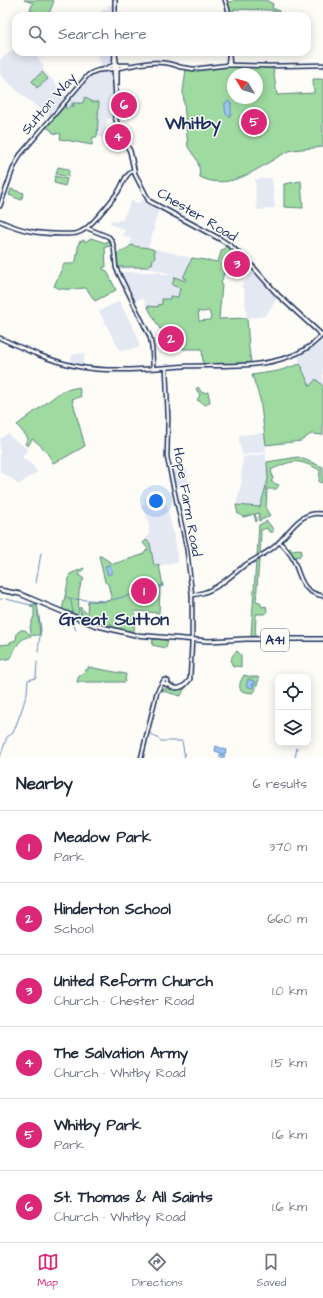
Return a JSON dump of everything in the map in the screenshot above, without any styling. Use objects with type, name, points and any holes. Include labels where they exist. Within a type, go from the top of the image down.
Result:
[{"type":"main road","points":[[115,0],[115,12]]},
{"type":"main road","name":"Chester Road","points":[[116,67],[115,117],[121,135],[130,151],[134,170],[139,183],[149,201],[232,247],[254,268],[279,296],[323,336]]},
{"type":"main road","name":"A41","points":[[0,590],[20,594],[86,622],[135,635],[209,641],[246,639],[323,639]]},
{"type":"street","points":[[225,0],[229,12]]},
{"type":"street","points":[[229,56],[229,65]]},
{"type":"street","points":[[144,63],[160,62],[180,67]]},
{"type":"street","points":[[144,63],[185,68],[229,65],[323,65]]},
{"type":"street","name":"Sutton Way","points":[[0,206],[14,169],[25,149],[88,75],[97,70],[144,63]]},
{"type":"street","points":[[0,221],[29,232],[73,234],[80,232],[87,228],[118,191],[129,173],[134,170]]},
{"type":"street","points":[[87,228],[109,237],[113,242],[116,268],[150,337],[154,367]]},
{"type":"street","points":[[0,338],[51,359],[82,367],[108,369],[251,364],[277,361],[309,347],[323,336]]},
{"type":"street","name":"Hope Farm Road","points":[[141,758],[159,687],[163,681],[166,680],[172,688],[181,688],[190,679],[192,595],[187,550],[167,457],[168,418],[166,368]]},
{"type":"street","points":[[192,595],[208,592],[215,588],[279,542],[298,520],[311,514],[323,514]]},
{"type":"street","points":[[279,542],[290,553],[302,583],[310,591],[323,596]]},
{"type":"shaded area","points":[[108,5],[114,5],[113,12],[102,12],[102,9],[107,9]]},
{"type":"shaded area","points":[[12,50],[12,56],[36,56],[44,66],[42,68],[66,96],[49,116],[24,97],[0,74],[0,60]]},
{"type":"shaded area","points":[[98,56],[112,56],[111,65],[102,66]]},
{"type":"shaded area","points":[[108,70],[113,72],[113,119],[107,119],[105,138],[93,136],[92,145],[60,139],[61,134],[53,133],[46,127],[92,75],[96,72]]},
{"type":"shaded area","points":[[272,178],[275,208],[257,210],[255,179]]},
{"type":"shaded area","points":[[144,199],[146,202],[159,210],[148,247],[192,258],[183,278],[186,279],[179,291],[178,297],[170,296],[170,299],[158,307],[147,306],[143,298],[134,301],[120,272],[159,272],[174,275],[149,268],[119,269],[116,254],[128,248],[131,245],[130,243],[132,239],[123,235],[125,230],[110,224],[112,220],[117,222],[119,219],[122,221],[131,201],[138,203]]},
{"type":"shaded area","points":[[253,271],[278,297],[265,316],[247,318],[244,289],[241,286]]},
{"type":"shaded area","points":[[119,301],[136,333],[139,348],[120,351],[99,311]]},
{"type":"shaded area","points":[[175,328],[178,330],[183,349],[163,348],[160,329]]},
{"type":"shaded area","points":[[323,340],[323,398],[310,386],[298,356],[316,345]]},
{"type":"shaded area","points":[[85,353],[83,365],[70,362],[72,355]]},
{"type":"shaded area","points":[[8,433],[12,438],[28,449],[22,457],[33,466],[37,472],[18,485],[14,480],[0,472],[0,439]]},
{"type":"shaded area","points":[[265,433],[266,452],[243,455],[239,443],[239,435]]},
{"type":"shaded area","points":[[266,454],[268,479],[260,507],[236,505],[242,480],[243,457]]},
{"type":"shaded area","points":[[187,469],[189,487],[178,488],[176,483],[174,483],[172,472]]},
{"type":"shaded area","points":[[164,494],[175,540],[178,563],[154,566],[150,543],[146,540],[149,533],[149,522],[147,516],[141,508],[145,504],[144,498]]},
{"type":"green space","points":[[24,0],[54,1],[50,12],[35,12],[30,10],[33,3]]},
{"type":"green space","points":[[235,0],[266,0],[273,4],[272,8],[279,12],[270,10],[234,9],[234,12],[230,12],[228,3]]},
{"type":"green space","points":[[221,66],[273,68],[277,95],[314,93],[313,79],[323,79],[323,147],[292,150],[235,180],[223,182],[212,181],[200,177],[197,160],[188,147],[183,92],[186,69]]},
{"type":"green space","points":[[42,72],[48,79],[37,88],[32,81]]},
{"type":"green space","points":[[124,95],[123,105],[120,108],[117,108],[118,96]]},
{"type":"green space","points":[[85,97],[92,102],[99,102],[97,137],[93,137],[92,145],[60,139],[61,134],[53,133],[46,127],[66,103],[67,104],[65,107],[67,109],[70,106],[74,106],[72,103],[83,103]]},
{"type":"green space","points":[[58,167],[68,169],[68,177],[56,174]]},
{"type":"green space","points":[[55,176],[67,179],[65,186],[54,183]]},
{"type":"green space","points":[[301,181],[303,208],[284,207],[284,184]]},
{"type":"green space","points":[[11,189],[24,193],[21,200],[9,195]]},
{"type":"green space","points":[[91,238],[106,243],[108,239],[112,246],[105,247],[106,267],[103,267],[103,269],[107,271],[116,290],[95,301],[86,288],[62,289],[54,286],[64,264],[72,264],[76,261],[79,242],[84,240],[85,242]]},
{"type":"green space","points":[[131,245],[154,250],[155,258],[153,259],[152,264],[149,264],[148,267],[118,267],[116,254]]},
{"type":"green space","points":[[226,245],[231,250],[221,283],[219,319],[247,318],[251,363],[205,365],[203,364],[202,349],[183,349],[178,330],[175,328],[160,329],[147,306],[158,307],[158,305],[162,304],[162,299],[170,299],[170,296],[178,297],[180,288],[172,285],[175,277],[185,281],[186,279],[183,278],[192,258],[218,262],[222,249],[224,250]],"holes":[[[198,311],[209,311],[211,317],[210,320],[199,321]]]},
{"type":"green space","points":[[300,364],[310,386],[316,379],[323,386],[323,435],[311,434],[301,441],[266,445],[260,399],[252,375],[278,371]]},
{"type":"green space","points":[[79,387],[81,397],[72,399],[85,446],[53,463],[36,441],[32,439],[28,446],[25,444],[28,438],[17,425],[62,391]]},
{"type":"green space","points":[[198,387],[202,393],[208,392],[210,402],[206,405],[197,400],[200,395],[196,389]]},
{"type":"green space","points":[[298,457],[323,467],[323,483],[319,482],[320,470],[301,462],[291,462],[285,464],[271,470],[273,478],[271,482],[279,485],[276,489],[267,489],[266,509],[270,516],[259,521],[259,513],[255,514],[256,522],[254,514],[244,517],[238,514],[236,505],[260,507],[268,479],[267,462]]},
{"type":"green space","points":[[267,521],[273,529],[273,532],[269,532],[267,528],[261,530],[260,555],[257,556],[259,525]]},
{"type":"green space","points":[[146,540],[150,543],[154,566],[159,565],[163,586],[160,586],[159,613],[135,611],[134,632],[111,627],[111,623],[109,626],[81,617],[80,613],[82,613],[80,612],[80,607],[87,614],[88,601],[105,602],[110,600],[111,596],[108,584],[105,582],[99,556],[113,564],[142,555],[148,549],[143,543]]},
{"type":"green space","points":[[290,547],[292,550],[300,549],[302,551],[299,557],[296,556],[295,560],[289,549]]},
{"type":"green space","points":[[259,560],[256,601],[260,602],[262,607],[266,606],[267,612],[264,614],[256,614],[255,637],[251,636],[256,561]]},
{"type":"green space","points":[[84,568],[82,572],[79,572],[79,575],[84,579],[79,592],[78,615],[62,610],[70,574]]},
{"type":"green space","points":[[37,604],[41,630],[40,635],[24,638],[18,644],[11,658],[0,659],[0,645],[10,644],[10,642],[16,640],[17,633],[21,630],[25,630],[29,634],[31,632],[30,627],[34,616],[34,607],[30,606]]},
{"type":"green space","points":[[153,639],[168,640],[166,648],[152,645]]},
{"type":"green space","points":[[237,651],[241,655],[241,667],[233,667],[233,654]]},
{"type":"green space","points":[[88,667],[126,674],[125,682],[77,682],[79,675],[85,672],[85,670],[88,670]]},
{"type":"green space","points":[[244,675],[258,677],[259,679],[255,691],[252,693],[241,691],[240,689],[241,681]]},
{"type":"green space","points":[[192,677],[181,696],[159,690],[177,690],[184,688]]},
{"type":"water","points":[[227,102],[227,104],[231,104],[231,115],[228,116],[226,114],[225,103]]},
{"type":"water","points":[[110,565],[113,573],[108,575],[105,566]]},
{"type":"water","points":[[248,679],[256,682],[255,684],[252,684],[254,685],[253,688],[246,686]]},
{"type":"water","points":[[216,746],[226,750],[225,754],[222,754],[225,756],[223,758],[219,757],[221,753],[215,751]]},
{"type":"waterway","points":[[36,583],[41,553]]},
{"type":"waterway","points":[[133,595],[148,589],[163,586]]},
{"type":"waterway","points":[[111,600],[131,595]]},
{"type":"waterway","points":[[65,596],[70,599],[108,601]]},
{"type":"waterway","points":[[6,599],[31,605],[37,604],[40,635],[38,652]]},
{"type":"waterway","points":[[71,600],[73,613]]},
{"type":"waterway","points":[[73,620],[76,630]]},
{"type":"waterway","points":[[0,757],[7,737],[13,733],[21,712],[27,693],[28,680],[36,678],[37,662]]},
{"type":"waterway","points":[[150,733],[161,741],[182,741],[185,758]]},
{"type":"waterway","points":[[295,758],[297,748]]},
{"type":"place","name":"St. Thomas & All Saints","points":[[124,105]]},
{"type":"place","name":"Whitby Park","points":[[254,122]]},
{"type":"place","name":"The Salvation Army","points":[[118,137]]},
{"type":"place","name":"United Reform Church","points":[[237,264]]},
{"type":"place","name":"Hinderton School","points":[[171,339]]},
{"type":"place","name":"Meadow Park","points":[[144,591]]},
{"type":"district","name":"Whitby","points":[[193,123]]},
{"type":"district","name":"Great Sutton","points":[[114,619]]}]
